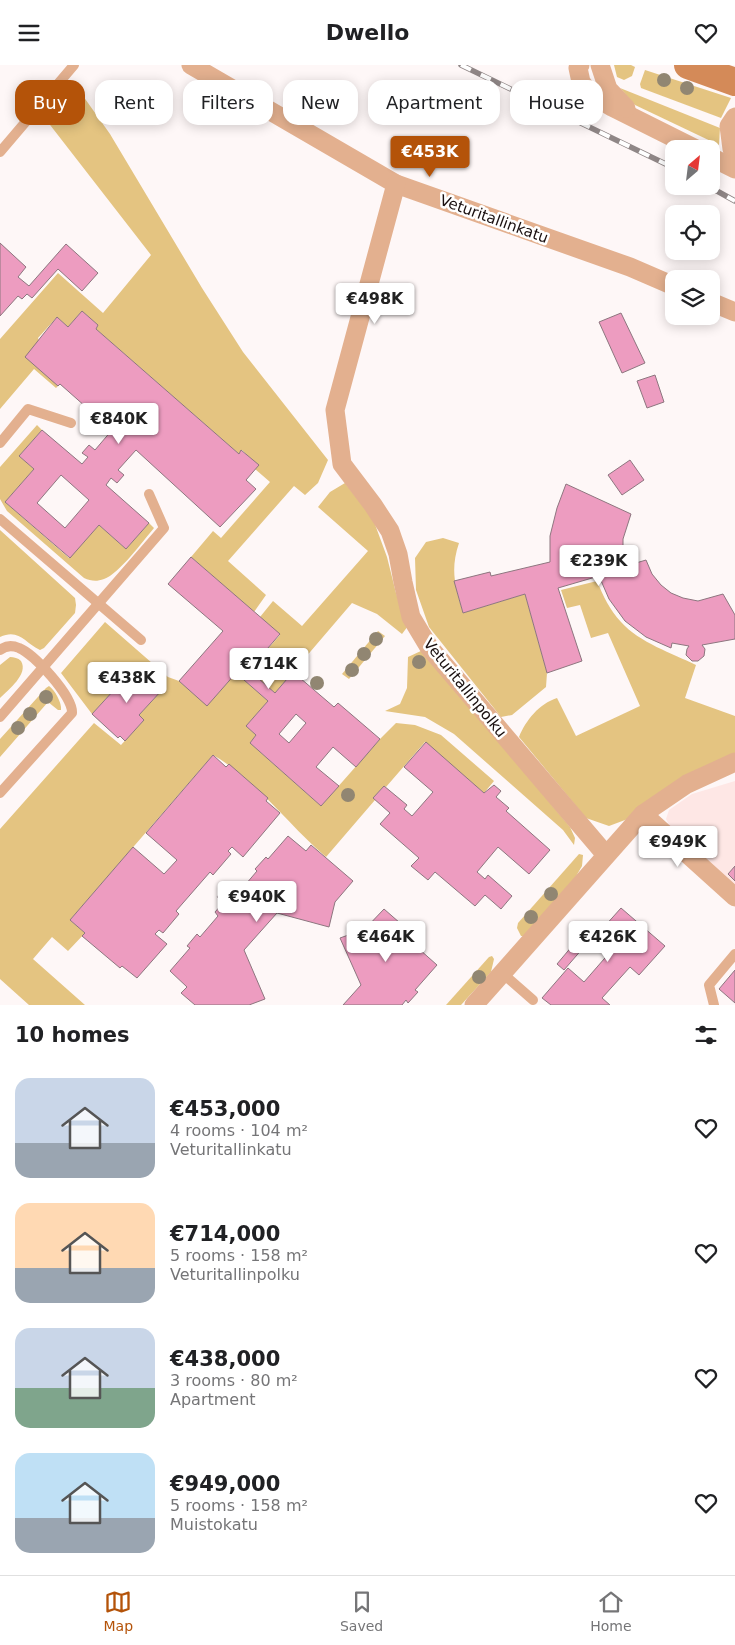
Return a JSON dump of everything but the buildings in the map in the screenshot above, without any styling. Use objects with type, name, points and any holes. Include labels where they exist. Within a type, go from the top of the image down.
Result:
[{"type":"main road","points":[[688,65],[735,82]]},
{"type":"street","name":"Veturitallinkatu","points":[[191,65],[396,184],[630,267],[665,282]]},
{"type":"street","points":[[580,65],[578,68],[581,82],[590,94],[678,140]]},
{"type":"street","points":[[600,65],[608,89],[636,119]]},
{"type":"street","points":[[735,117],[729,126],[732,149],[735,153]]},
{"type":"street","points":[[720,162],[735,169]]},
{"type":"street","name":"Veturitallinpolku","points":[[396,184],[335,410],[342,464],[390,531],[398,554],[411,617],[429,647],[606,855]]},
{"type":"street","points":[[720,306],[735,312]]},
{"type":"street","points":[[474,1005],[643,814],[687,783],[735,762]]},
{"type":"street","points":[[643,814],[735,897]]},
{"type":"lane","points":[[0,152],[74,65]]},
{"type":"lane","points":[[0,443],[28,409],[71,423]]},
{"type":"lane","points":[[0,717],[164,529],[149,495]]},
{"type":"lane","points":[[0,519],[141,641]]},
{"type":"lane","points":[[0,650],[13,646],[21,649],[51,675],[72,706],[72,713],[0,793]]},
{"type":"lane","points":[[714,1005],[709,985],[735,954]]},
{"type":"lane","points":[[502,973],[533,1000]]},
{"type":"shaded area","points":[[614,65],[631,65],[635,67],[632,76],[624,80],[617,77]]},
{"type":"shaded area","points":[[645,70],[731,98],[721,118],[641,88],[640,84]]},
{"type":"shaded area","points":[[620,88],[720,128],[719,140],[708,140],[635,105]]},
{"type":"shaded area","points":[[85,99],[95,113],[95,125],[104,125],[110,134],[202,288],[243,352],[328,460],[318,483],[305,495],[294,486],[228,561],[266,595],[254,612],[191,557],[213,531],[221,538],[270,482],[255,469],[258,465],[242,450],[239,454],[96,329],[98,325],[82,311],[68,327],[57,317],[38,338],[58,386],[56,388],[34,369],[0,409],[0,339],[58,273],[103,313],[151,255],[50,125],[85,125]]},
{"type":"shaded area","points":[[37,425],[42,430],[19,456],[34,469],[5,502],[69,558],[99,525],[126,549],[149,523],[154,528],[124,564],[104,579],[94,581],[84,578],[7,511],[0,499],[0,467]]},
{"type":"shaded area","points":[[345,483],[373,519],[408,626],[402,634],[377,614],[352,603],[275,693],[243,665],[249,657],[256,662],[280,635],[260,617],[273,601],[302,626],[368,551],[318,507],[330,492]]},
{"type":"shaded area","points":[[0,530],[75,598],[75,613],[44,648],[40,650],[17,635],[12,634],[0,637]]},
{"type":"shaded area","points":[[443,538],[459,543],[454,570],[463,613],[525,594],[547,673],[546,687],[512,715],[501,717],[429,627],[416,590],[415,558],[426,542]]},
{"type":"shaded area","points":[[597,581],[610,608],[637,636],[696,665],[685,698],[735,716],[735,757],[633,817],[609,826],[586,818],[519,737],[534,713],[544,704],[557,698],[576,736],[640,706],[608,633],[591,638],[580,605],[567,608],[561,590]]},
{"type":"shaded area","points":[[105,622],[168,677],[179,681],[207,705],[236,673],[268,701],[246,726],[256,735],[250,743],[321,806],[396,723],[415,725],[441,735],[494,781],[484,793],[425,742],[386,787],[384,786],[373,798],[375,800],[326,857],[244,777],[213,755],[70,920],[85,933],[68,951],[52,937],[33,959],[85,1005],[29,1005],[0,979],[0,829],[94,723],[121,745],[144,720],[139,715],[162,690],[136,666],[92,714],[61,673]]},
{"type":"shaded area","points":[[378,631],[385,636],[349,679],[342,674]]},
{"type":"shaded area","points":[[423,650],[570,827],[575,838],[574,845],[563,830],[454,734],[425,717],[385,711],[400,704],[407,688],[408,657]]},
{"type":"shaded area","points":[[10,657],[21,661],[22,671],[12,686],[0,698],[0,665]]},
{"type":"shaded area","points":[[49,686],[58,697],[61,710],[58,710],[48,702],[0,757],[0,739]]},
{"type":"shaded area","points":[[735,781],[735,885],[671,829],[666,819],[669,810],[692,794]]},
{"type":"shaded area","points":[[579,854],[583,855],[582,866],[575,878],[524,936],[521,936],[517,928],[518,923]]},
{"type":"shaded area","points":[[492,956],[494,959],[491,972],[461,1005],[446,1005],[489,957]]},
{"type":"railway","points":[[461,65],[665,164]]},
{"type":"railway","points":[[720,193],[735,201]]}]
